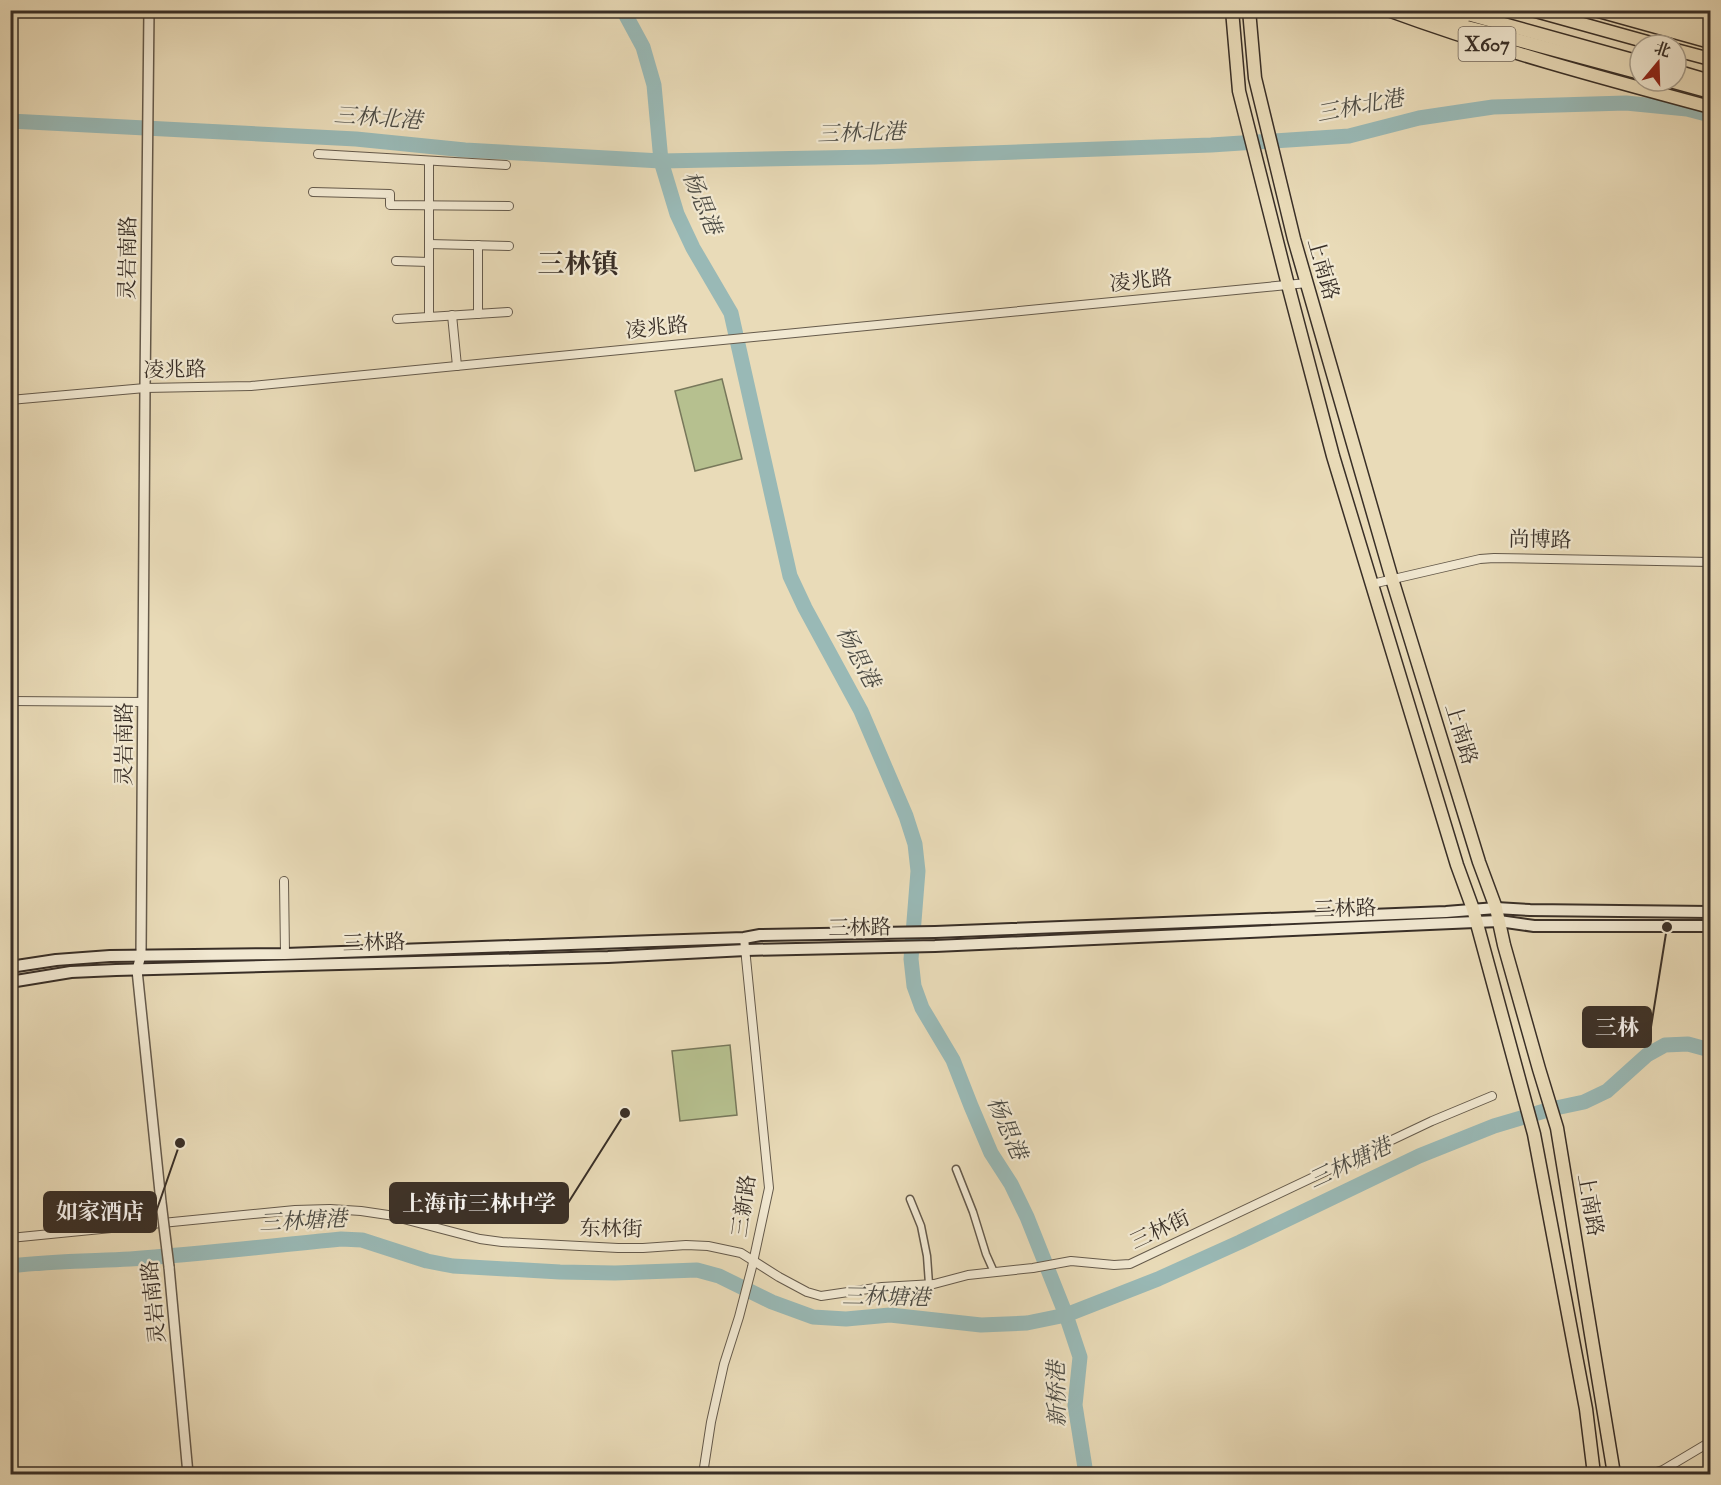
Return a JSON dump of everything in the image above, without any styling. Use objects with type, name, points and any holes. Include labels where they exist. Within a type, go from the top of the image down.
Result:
[{"type":"main road","name":"上南路","points":[[1232,10],[1239,91],[1288,285],[1334,456],[1474,916],[1534,1134],[1586,1409],[1594,1474]]},
{"type":"main road","name":"上南路","points":[[1249,10],[1255,78],[1307,283],[1392,579],[1479,862],[1496,908],[1504,945],[1557,1128],[1614,1474]]},
{"type":"main road","name":"X607","points":[[1388,10],[1586,74],[1710,107]]},
{"type":"main road","points":[[1399,10],[1628,70]]},
{"type":"main road","points":[[1439,10],[1628,61]]},
{"type":"main road","points":[[1453,10],[1628,61]]},
{"type":"main road","points":[[1532,10],[1628,37]]},
{"type":"main road","points":[[1595,10],[1710,42]]},
{"type":"main road","points":[[1636,10],[1710,31]]},
{"type":"main road","points":[[1672,10],[1710,21]]},
{"type":"main road","points":[[1688,53],[1710,59]]},
{"type":"main road","points":[[1688,77],[1710,83]]},
{"type":"main road","points":[[1688,86],[1710,92]]},
{"type":"main road","name":"三林路","points":[[10,982],[71,972],[935,946],[1474,916],[1496,908],[1710,912]]},
{"type":"main road","name":"三林路","points":[[10,967],[56,960],[141,955],[285,954],[744,938],[760,935],[935,932],[1446,912],[1534,926],[1710,926]]},
{"type":"street","name":"灵岩南路","points":[[149,10],[141,955],[137,970],[169,1267],[188,1474]]},
{"type":"street","points":[[318,154],[506,165]]},
{"type":"street","points":[[429,161],[429,317]]},
{"type":"street","points":[[313,192],[390,194],[390,205],[509,206]]},
{"type":"street","points":[[429,244],[509,246]]},
{"type":"street","points":[[478,245],[478,314]]},
{"type":"street","points":[[396,261],[429,262]]},
{"type":"street","name":"凌兆路","points":[[10,400],[144,388],[251,386],[1307,283]]},
{"type":"street","points":[[397,319],[508,312]]},
{"type":"street","points":[[452,315],[457,366]]},
{"type":"street","name":"尚博路","points":[[1372,584],[1480,559],[1494,558],[1710,562]]},
{"type":"street","points":[[10,701],[142,702]]},
{"type":"street","points":[[284,881],[285,954]]},
{"type":"street","name":"三新路","points":[[703,1474],[709,1430],[724,1364],[753,1264],[769,1188],[744,938]]},
{"type":"street","name":"三林街","points":[[753,1264],[795,1286],[821,1296],[882,1287],[929,1284],[968,1275],[1071,1262],[1122,1265],[1140,1260],[1421,1126],[1492,1096]]},
{"type":"street","points":[[956,1169],[994,1272]]},
{"type":"street","points":[[910,1199],[921,1226],[929,1284]]},
{"type":"street","name":"东林街","points":[[10,1238],[295,1210],[351,1210],[388,1215],[468,1236],[502,1242],[627,1248],[697,1245],[733,1250],[741,1253],[753,1264]]},
{"type":"street","points":[[1650,1474],[1663,1470],[1710,1442]]},
{"type":"green space","points":[[722,379],[742,459],[695,471],[675,391]]},
{"type":"green space","points":[[730,1045],[737,1115],[680,1121],[672,1051]]},
{"type":"waterway","name":"杨思港","points":[[623,10],[643,47],[654,85],[661,161],[677,214],[693,248],[731,313],[790,576],[861,711],[906,816],[915,844],[918,871],[911,959],[914,986],[922,1008],[953,1060],[991,1153],[1011,1184],[1027,1217],[1080,1357],[1075,1405],[1086,1474]]},
{"type":"waterway","name":"三林北港","points":[[10,121],[356,139],[465,150],[661,161],[875,157],[1211,145],[1349,136],[1419,118],[1493,107],[1626,103],[1687,109],[1710,115]]},
{"type":"waterway","name":"三林塘港","points":[[10,1266],[156,1257],[341,1239],[362,1240],[427,1261],[453,1266],[615,1273],[697,1270],[719,1276],[772,1302],[813,1317],[846,1319],[890,1315],[981,1325],[1027,1323],[1066,1315],[1158,1279],[1419,1156],[1494,1126],[1584,1102],[1607,1091],[1647,1055],[1665,1045],[1688,1044],[1710,1050]]},
{"type":"place","name":"三林","points":[[1667,927]]},
{"type":"place","name":"上海市三林中学","points":[[625,1113]]},
{"type":"place","name":"如家酒店","points":[[180,1143]]},
{"type":"district","name":"三林镇","points":[[578,264]]},
{"type":"water label","name":"新桥港","points":[[1057,1394]]}]
